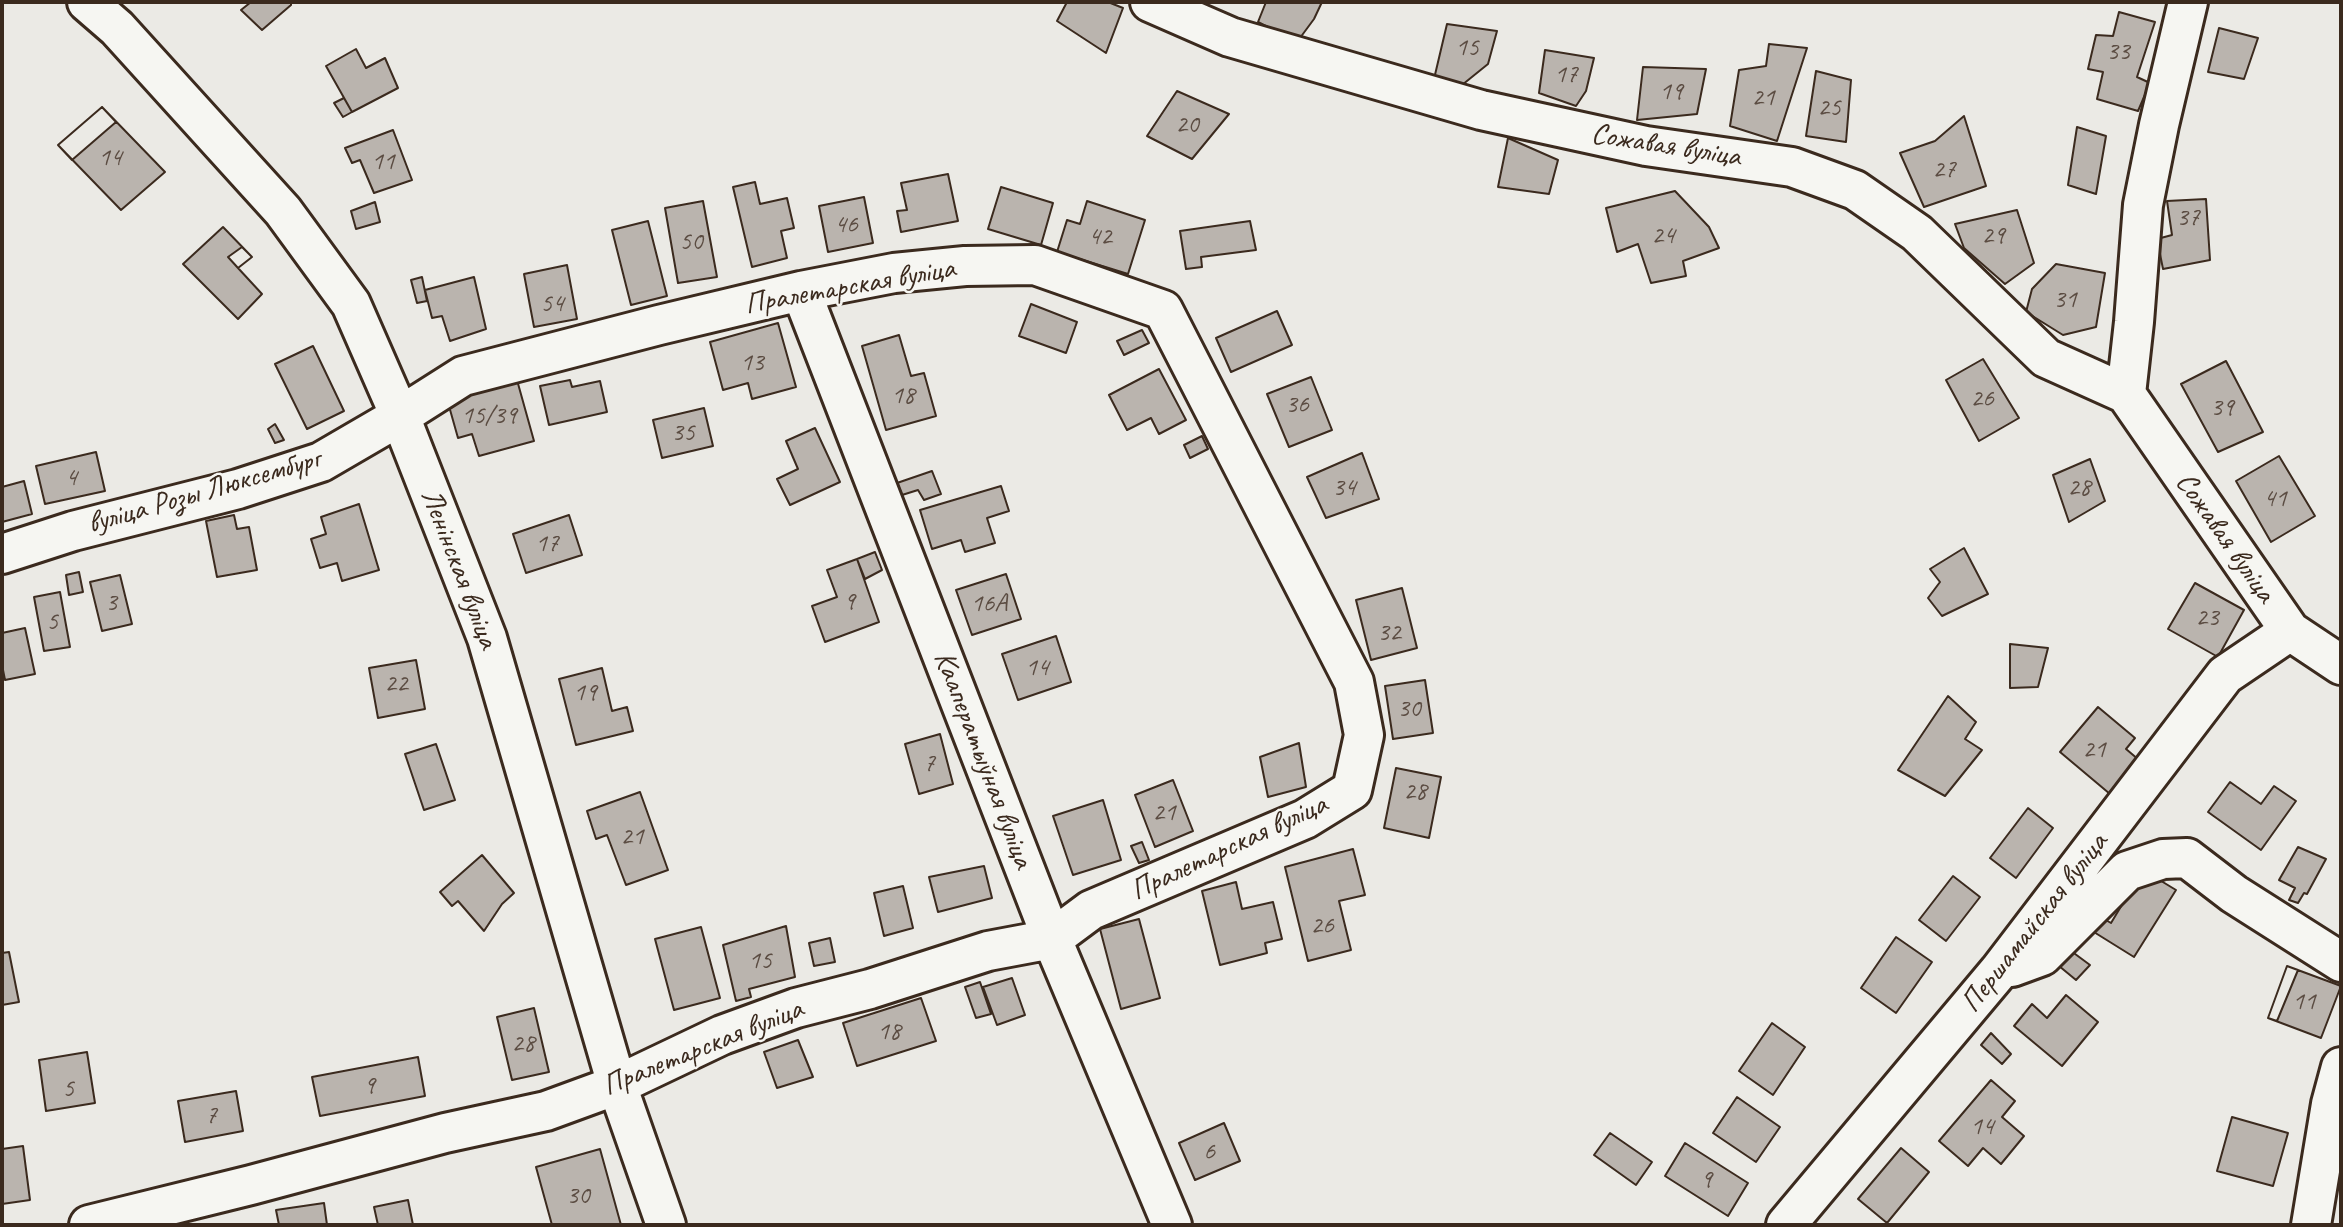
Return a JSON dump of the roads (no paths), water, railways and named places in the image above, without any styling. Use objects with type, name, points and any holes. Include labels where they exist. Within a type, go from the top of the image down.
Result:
[{"type":"street","name":"Ленінская вуліца","points":[[87,2],[117,28],[284,211],[351,304],[400,416],[487,638],[617,1085],[666,1225]]},
{"type":"street","name":"Сожавая вуліца","points":[[1150,2],[1230,37],[1481,110],[1646,146],[1792,167],[1855,190],[1917,233],[2046,358],[2126,394],[2290,631],[2341,665]]},
{"type":"street","points":[[2126,394],[2143,205],[2188,2]]},
{"type":"street","name":"Пралетарская вуліца","points":[[89,1225],[445,1133],[546,1111],[617,1085],[722,1035],[796,1008],[870,989],[988,951],[1052,939],[1091,910],[1305,819],[1352,790],[1364,734],[1354,682],[1163,310],[1035,265],[965,266],[894,273],[801,291],[463,376],[400,416]]},
{"type":"street","name":"Кааператыўная вуліца","points":[[801,291],[1052,939],[1172,1225]]},
{"type":"street","name":"вуліца Розы Люксембург","points":[[2,554],[73,531],[238,489],[321,462],[400,416]]},
{"type":"street","name":"Першамайская вуліца","points":[[1786,1225],[1999,971],[2225,675],[2290,631]]},
{"type":"street","points":[[1999,971],[2042,956],[2127,871],[2163,859],[2187,858],[2234,894],[2341,962]]},
{"type":"street","points":[[2311,1225],[2331,1104],[2341,1067]]}]
